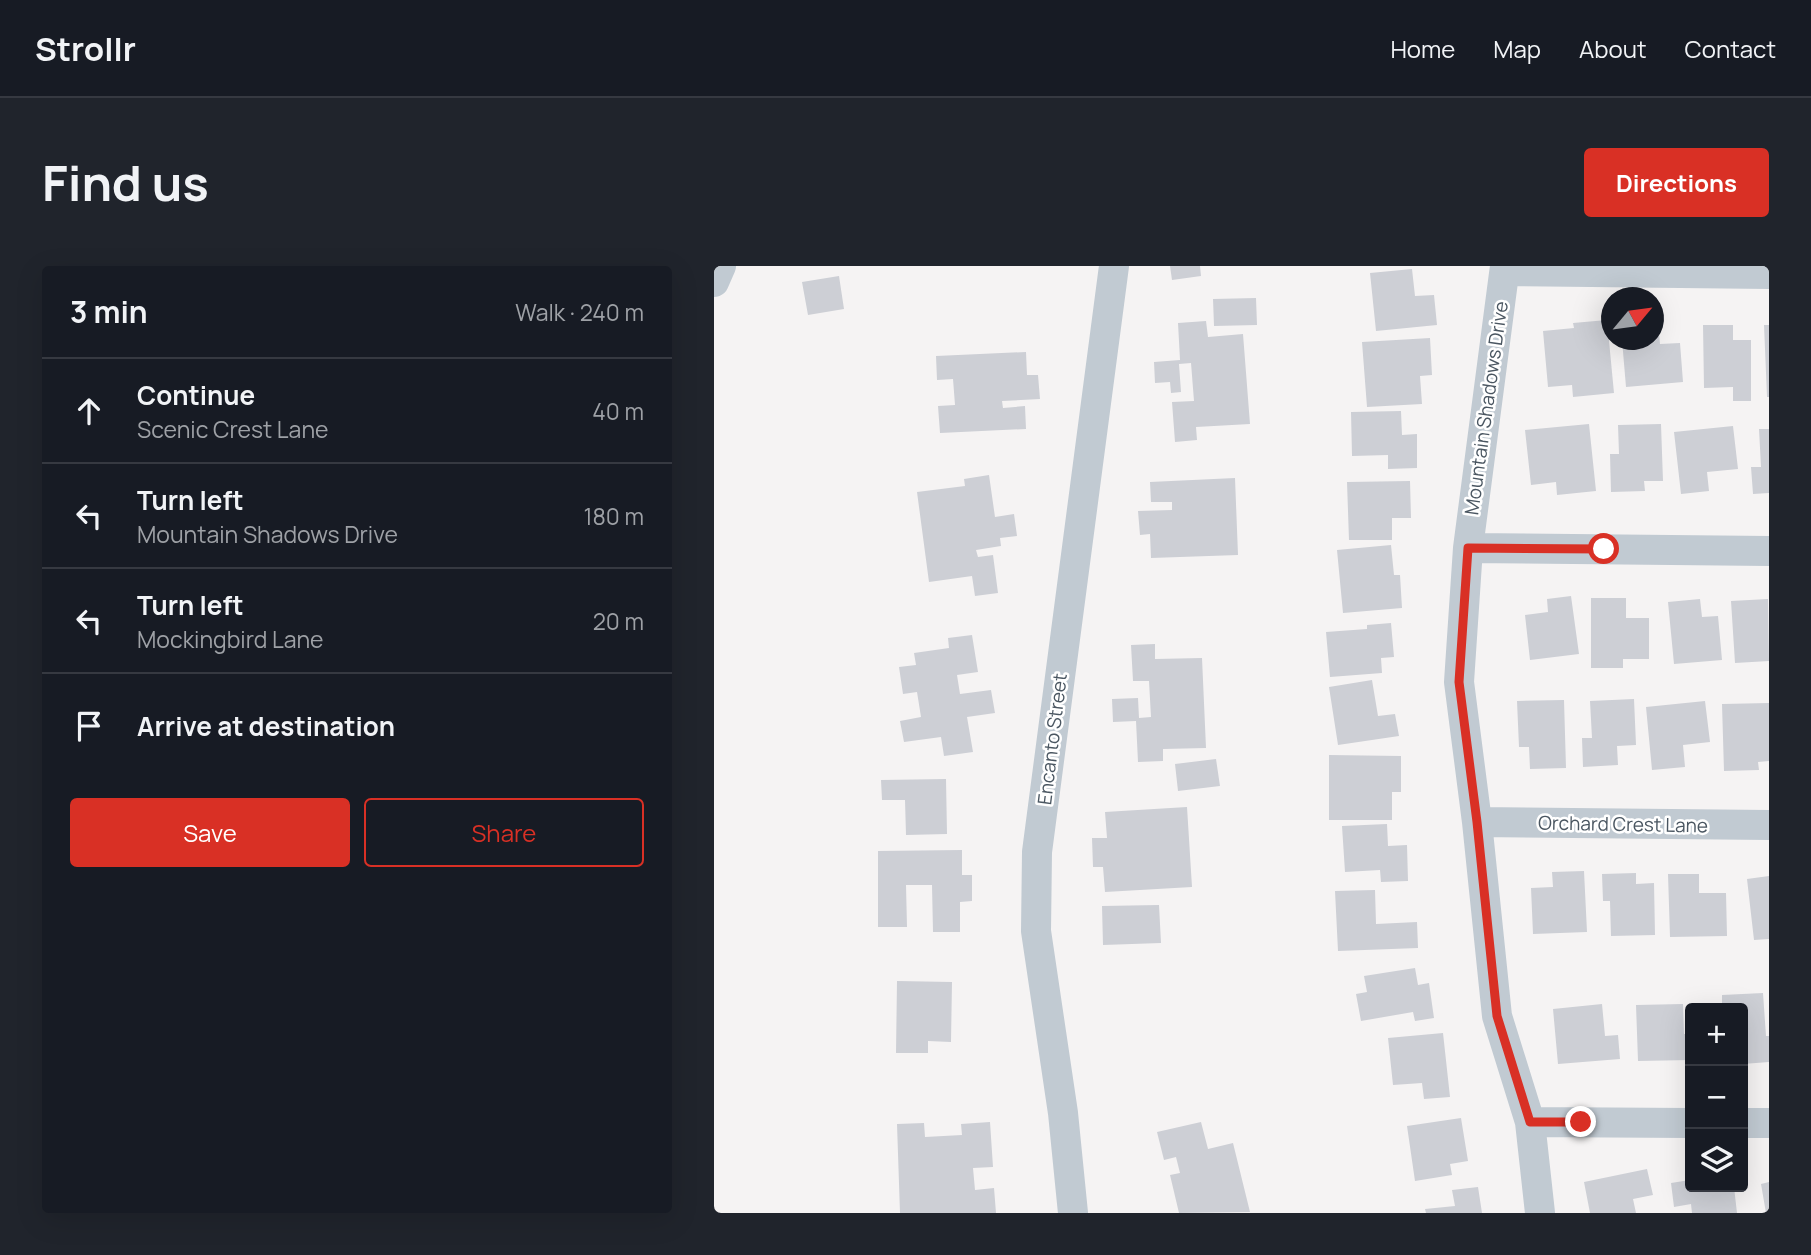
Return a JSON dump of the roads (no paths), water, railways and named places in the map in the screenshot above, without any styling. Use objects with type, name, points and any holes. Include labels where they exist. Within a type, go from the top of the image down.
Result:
[{"type":"street","points":[[714,282],[721,266]]},
{"type":"street","name":"Encanto Street","points":[[1073,1213],[1063,1113],[1036,931],[1037,852],[1114,266]]},
{"type":"street","points":[[1505,268],[1769,274]]},
{"type":"street","name":"Mountain Shadows Drive","points":[[1505,268],[1468,548],[1459,682],[1497,1016],[1530,1122],[1540,1213]]},
{"type":"street","points":[[1468,548],[1769,551]]},
{"type":"street","name":"Orchard Crest Lane","points":[[1477,822],[1769,825]]},
{"type":"street","points":[[1530,1122],[1685,1123]]},
{"type":"street","points":[[1748,1123],[1769,1123]]}]
